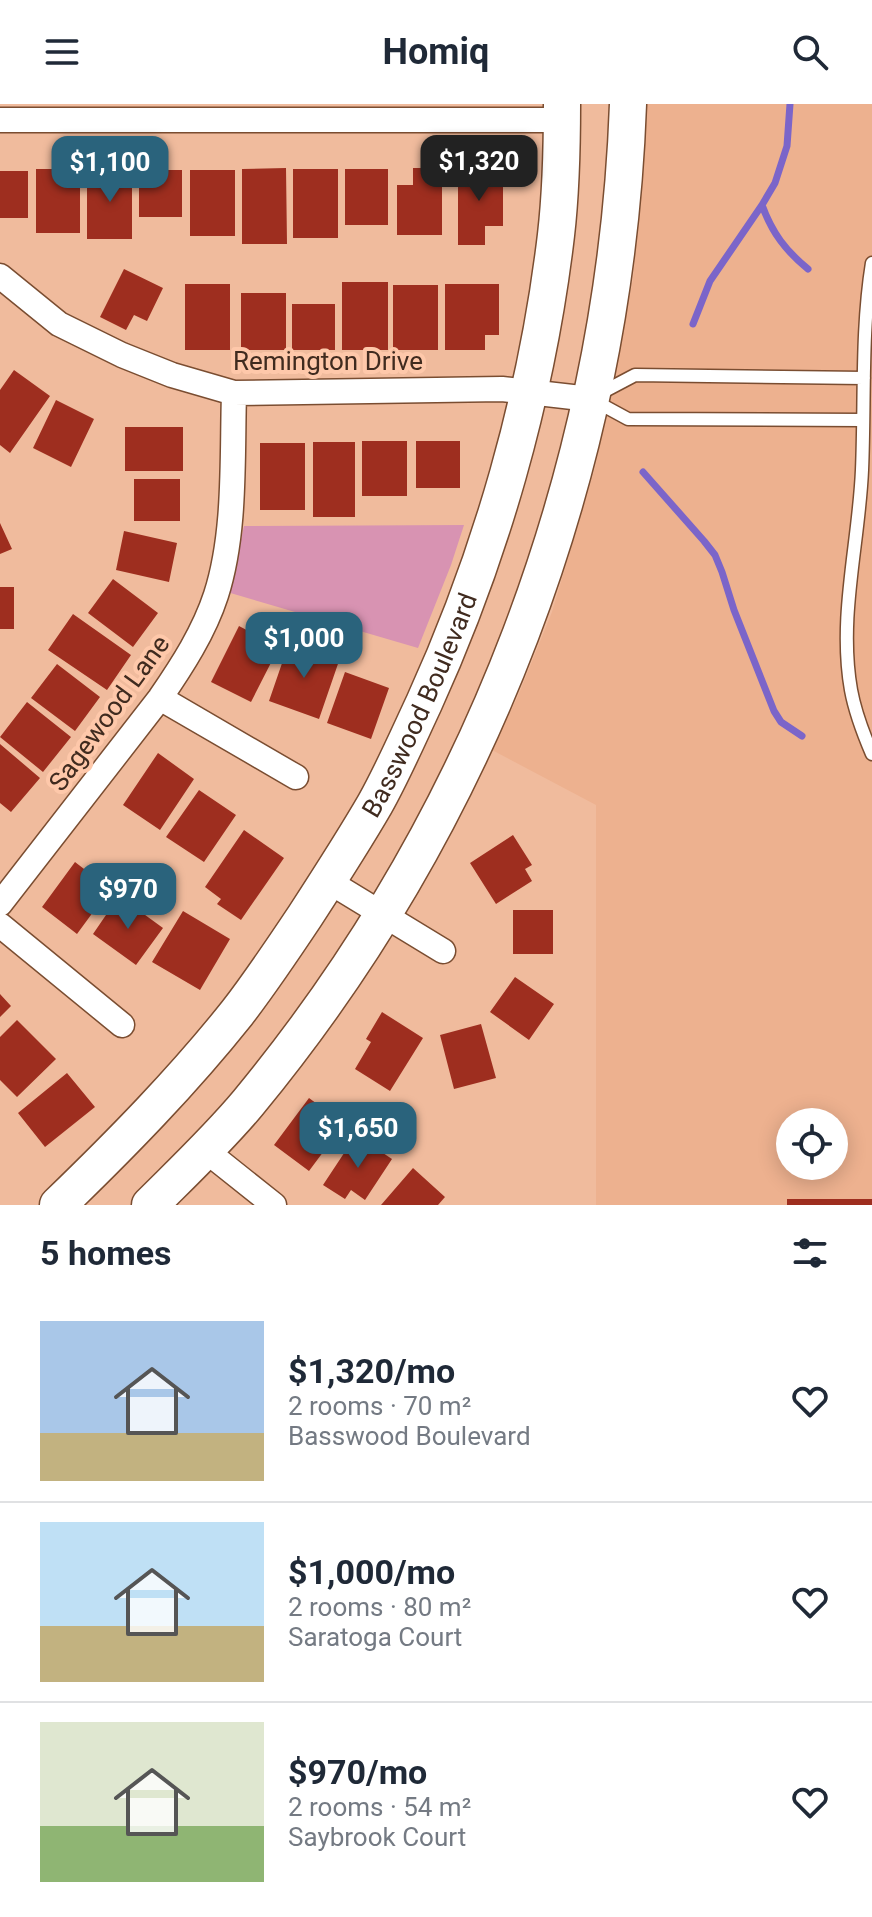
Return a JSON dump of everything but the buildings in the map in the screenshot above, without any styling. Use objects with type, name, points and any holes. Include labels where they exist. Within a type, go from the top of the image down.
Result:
[{"type":"main road","points":[[150,1205],[247,1104],[341,979],[415,862],[477,741],[509,668],[561,517],[604,334],[615,268],[628,104]]},
{"type":"main road","name":"Basswood Boulevard","points":[[58,1205],[130,1135],[198,1060],[266,973],[328,881],[399,758],[442,663],[506,484],[544,317],[557,232],[562,112]]},
{"type":"street","points":[[0,120],[562,112]]},
{"type":"street","name":"Remington Drive","points":[[0,276],[59,324],[172,375],[234,393],[500,389],[590,399]]},
{"type":"street","name":"Sagewood Lane","points":[[0,904],[160,698],[183,665],[216,595],[225,556],[230,510],[234,393]]},
{"type":"street","points":[[160,698],[296,777]]},
{"type":"street","points":[[328,881],[443,951]]},
{"type":"street","points":[[0,925],[122,1025]]},
{"type":"street","points":[[205,1150],[274,1205]]},
{"type":"lane","points":[[872,263],[865,331],[860,496],[848,604],[847,662],[857,716],[872,754]]},
{"type":"lane","points":[[590,399],[635,375],[864,378]]},
{"type":"lane","points":[[590,399],[628,419],[863,420]]},
{"type":"shaded area","points":[[644,104],[872,104],[872,1205],[596,1205],[596,805],[492,750],[552,612],[595,468],[633,279],[641,195]]},
{"type":"shaded area","points":[[464,525],[418,648],[227,592],[244,526]]},
{"type":"waterway","points":[[693,324],[710,281],[775,183],[787,146],[790,104]]},
{"type":"waterway","points":[[762,205],[780,241],[808,269]]},
{"type":"waterway","points":[[643,472],[715,555],[774,711],[781,722],[802,736]]}]
